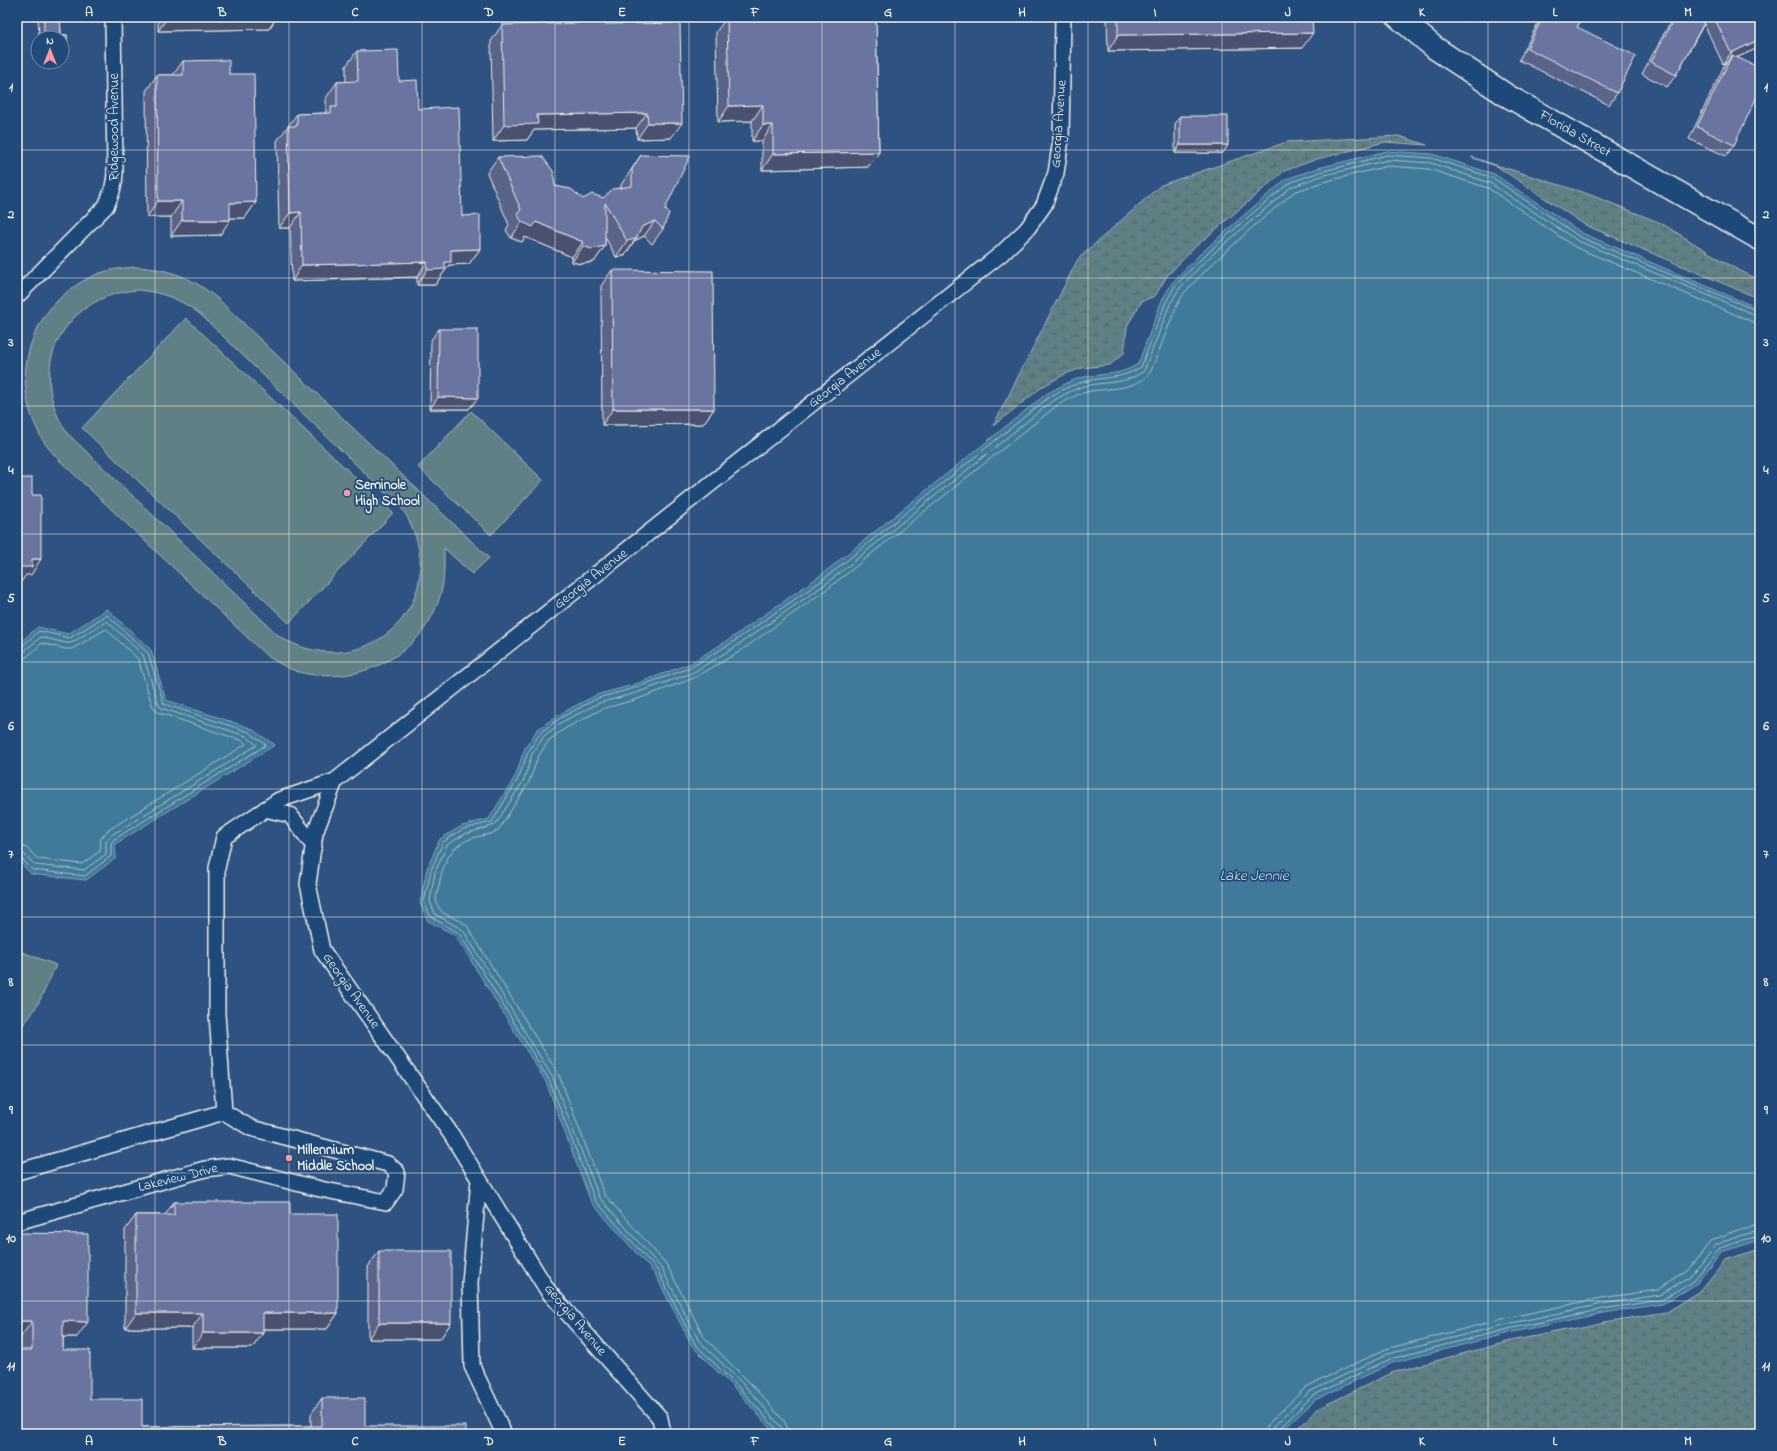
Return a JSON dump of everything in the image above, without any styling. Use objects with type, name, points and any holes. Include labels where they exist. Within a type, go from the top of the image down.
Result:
[{"type":"street","name":"Ridgewood Avenue","points":[[17,296],[106,206],[112,192],[115,182],[113,17]]},
{"type":"street","name":"Georgia Avenue","points":[[663,1434],[660,1418],[548,1291],[451,1134],[322,950],[308,884],[316,834],[335,781],[983,268],[1028,229],[1044,205],[1056,173],[1061,139],[1063,17]]},
{"type":"street","name":"Florida Street","points":[[1398,17],[1435,48],[1506,94],[1760,239]]},
{"type":"street","points":[[17,1172],[224,1112],[217,1014],[217,868],[224,837],[279,800],[335,781]]},
{"type":"street","points":[[265,809],[290,815],[314,846]]},
{"type":"street","name":"Lakeview Drive","points":[[17,1222],[205,1169],[229,1166],[320,1189],[386,1202],[395,1190],[397,1172],[388,1164],[252,1128],[224,1112]]},
{"type":"street","points":[[479,1179],[470,1283],[472,1366],[504,1434]]},
{"type":"green space","points":[[1399,136],[1427,145],[1385,142],[1317,159],[1284,171],[1194,248],[1167,276],[1155,296],[1142,301],[1127,326],[1124,353],[1110,365],[1082,368],[1065,374],[1042,387],[993,426],[1078,259],[1161,185],[1287,142]]},
{"type":"green space","points":[[1471,157],[1588,194],[1661,223],[1734,268],[1760,280],[1760,299],[1585,225],[1498,167]]},
{"type":"green space","points":[[136,267],[180,275],[189,279],[217,298],[489,558],[472,574],[444,548],[442,590],[431,617],[419,635],[403,650],[385,662],[365,670],[344,675],[321,676],[299,672],[267,656],[60,461],[45,443],[38,431],[29,407],[25,384],[27,360],[33,338],[44,318],[59,300],[77,284],[100,273]],"holes":[[[137,290],[155,292],[171,297],[194,309],[403,510],[417,543],[420,574],[412,603],[396,626],[373,643],[345,651],[313,650],[280,637],[67,433],[55,409],[50,385],[51,362],[58,340],[71,321],[89,306],[111,295]]]},
{"type":"green space","points":[[186,318],[393,513],[289,623],[82,428]]},
{"type":"green space","points":[[471,411],[543,480],[491,535],[418,467]]},
{"type":"green space","points":[[17,950],[56,965],[44,993],[35,1009],[17,1032]]},
{"type":"green space","points":[[1760,1249],[1760,1434],[1291,1434],[1319,1408],[1394,1372],[1511,1341],[1605,1322],[1666,1312],[1701,1290],[1725,1260]]},
{"type":"water","name":"Lake Jennie","points":[[1387,151],[1432,154],[1494,174],[1582,233],[1760,309],[1760,1240],[1721,1252],[1697,1283],[1662,1304],[1603,1313],[1509,1333],[1392,1363],[1315,1400],[1279,1434],[775,1434],[740,1394],[692,1346],[655,1274],[591,1202],[546,1082],[455,935],[428,921],[420,903],[427,869],[440,839],[462,826],[489,819],[516,775],[524,750],[537,730],[558,715],[596,695],[633,685],[689,664],[730,639],[821,575],[1046,394],[1079,378],[1125,371],[1138,364],[1162,300],[1172,283],[1199,255],[1286,179],[1318,168]]},
{"type":"water","points":[[107,609],[151,650],[166,700],[250,728],[275,745],[115,844],[116,858],[86,880],[31,874],[17,859],[17,645],[38,627],[68,634]]},
{"type":"building","points":[[44,17],[60,17],[61,30],[44,30]]},
{"type":"building","points":[[578,17],[604,17],[604,24],[680,23],[682,123],[648,123],[647,113],[537,115],[538,124],[504,125],[502,25],[578,23]]},
{"type":"building","points":[[727,17],[876,17],[879,152],[773,154],[773,125],[763,125],[763,105],[729,106]]},
{"type":"building","points":[[1118,17],[1312,17],[1313,33],[1118,35]]},
{"type":"building","points":[[1543,17],[1583,17],[1577,27],[1636,56],[1617,93],[1527,48]]},
{"type":"building","points":[[1675,17],[1693,17],[1704,23],[1676,75],[1651,62]]},
{"type":"building","points":[[1714,17],[1757,17],[1760,23],[1760,39],[1731,53]]},
{"type":"building","points":[[398,50],[399,81],[417,80],[418,109],[459,107],[462,216],[480,215],[480,249],[451,250],[451,262],[445,262],[445,269],[427,270],[427,262],[302,265],[301,212],[290,213],[288,126],[297,126],[297,114],[331,113],[331,107],[337,107],[337,82],[358,81],[357,51]]},
{"type":"building","points":[[1732,55],[1760,68],[1760,90],[1734,145],[1697,127]]},
{"type":"building","points":[[229,60],[229,74],[254,74],[256,202],[230,203],[230,220],[182,220],[182,201],[158,201],[157,75],[183,75],[183,61]]},
{"type":"building","points":[[1180,116],[1228,116],[1228,145],[1180,145]]},
{"type":"building","points":[[641,155],[690,156],[665,209],[669,213],[663,229],[655,221],[642,227],[636,239],[627,241],[605,203],[605,246],[591,249],[583,246],[583,242],[536,222],[533,227],[522,222],[517,214],[521,210],[498,157],[542,156],[553,171],[555,186],[571,189],[583,199],[592,194],[603,198],[613,189],[632,186],[632,169]]},
{"type":"building","points":[[612,270],[713,271],[714,409],[613,409]]},
{"type":"building","points":[[439,329],[478,329],[478,398],[438,397]]},
{"type":"building","points":[[17,478],[32,478],[32,495],[41,495],[41,559],[32,559],[32,567],[17,567]]},
{"type":"building","points":[[174,1202],[290,1202],[290,1214],[338,1214],[338,1313],[263,1313],[263,1333],[203,1333],[203,1313],[136,1313],[136,1215],[174,1215]]},
{"type":"building","points":[[17,1233],[88,1234],[88,1322],[63,1321],[63,1350],[90,1350],[90,1399],[142,1399],[142,1427],[322,1426],[322,1398],[365,1398],[365,1426],[466,1426],[466,1434],[17,1434],[17,1350],[32,1350],[32,1321],[17,1321]]},
{"type":"building","points":[[379,1251],[451,1251],[451,1323],[379,1323]]},
{"type":"place","name":"Seminole High School","points":[[347,493]]},
{"type":"place","name":"Millennium Middle School","points":[[289,1158]]}]
